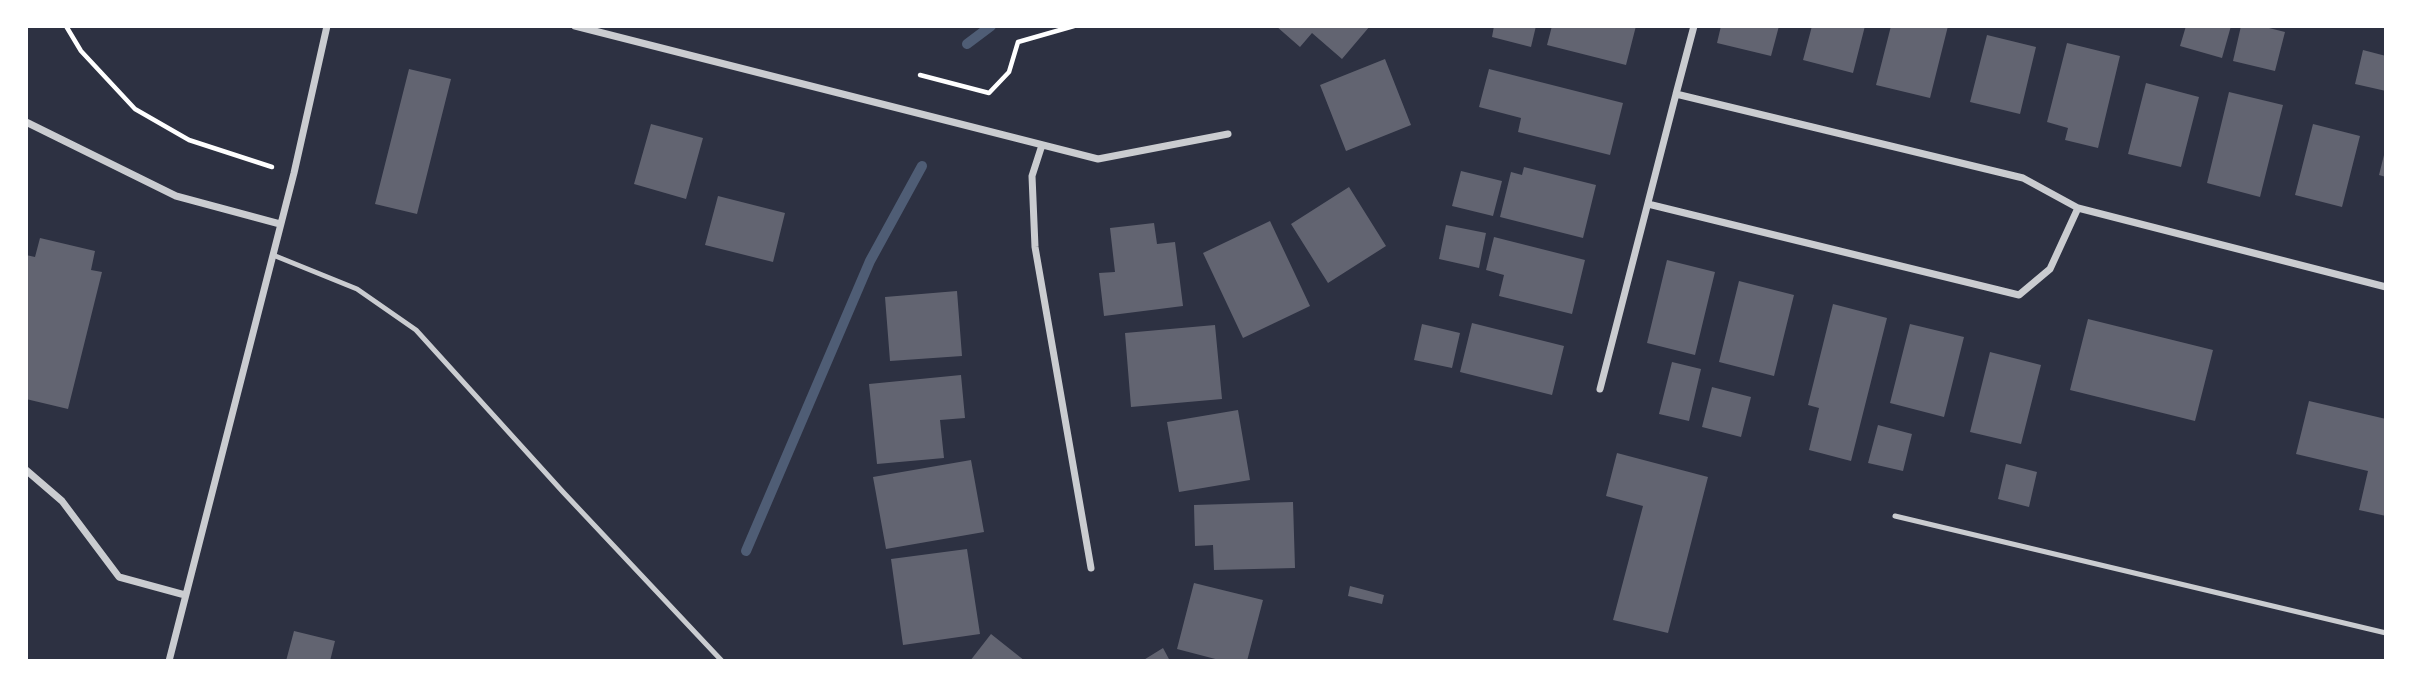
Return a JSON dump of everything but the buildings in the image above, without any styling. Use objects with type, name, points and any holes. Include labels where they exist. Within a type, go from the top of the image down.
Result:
[{"type":"street","points":[[169,661],[294,173],[327,26]]},
{"type":"street","points":[[575,26],[1098,159],[1228,134]]},
{"type":"street","points":[[1600,389],[1694,26]]},
{"type":"street","points":[[1676,94],[2023,178],[2078,208],[2386,287]]},
{"type":"street","points":[[26,122],[122,172],[176,196],[280,224]]},
{"type":"street","points":[[1042,145],[1032,176],[1035,247],[1091,568]]},
{"type":"street","points":[[1648,204],[2019,295],[2050,269],[2078,208]]},
{"type":"street","points":[[26,470],[62,501],[120,577],[186,595]]},
{"type":"lane","points":[[273,255],[357,289],[416,330],[722,661]]},
{"type":"lane","points":[[1895,516],[2386,633]]},
{"type":"path","points":[[66,26],[81,51],[135,109],[189,140],[294,173]]},
{"type":"path","points":[[920,75],[989,93],[1009,72],[1018,42],[1074,26]]},
{"type":"waterway","points":[[967,44],[991,26]]},
{"type":"waterway","points":[[746,551],[870,261],[922,166]]}]
